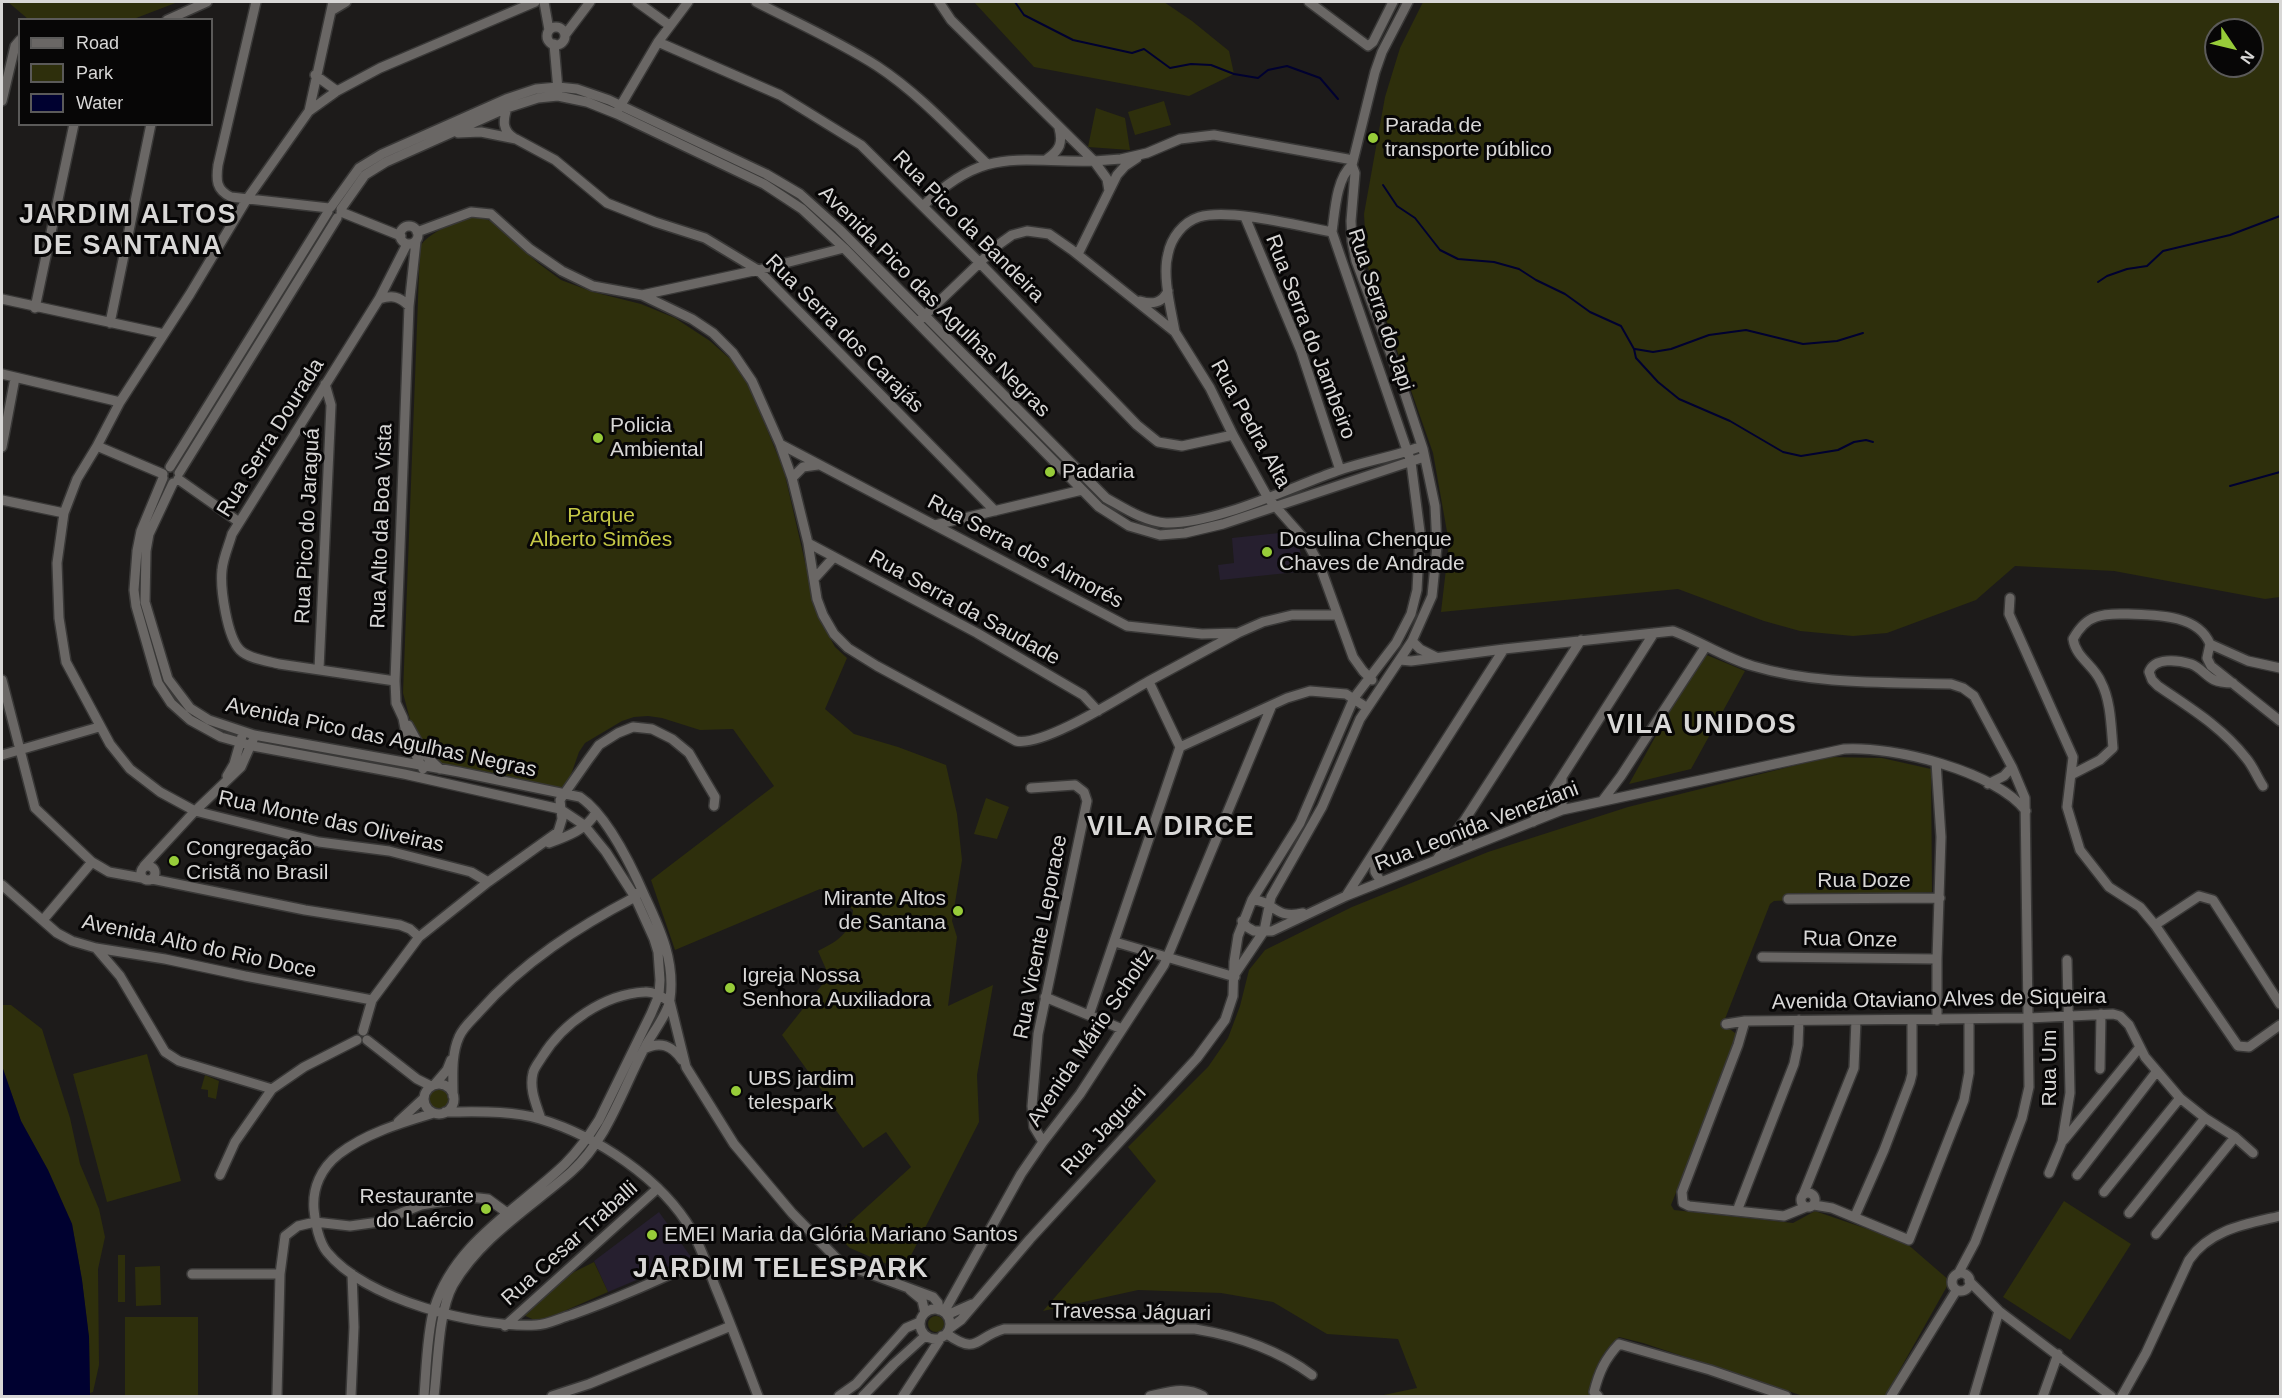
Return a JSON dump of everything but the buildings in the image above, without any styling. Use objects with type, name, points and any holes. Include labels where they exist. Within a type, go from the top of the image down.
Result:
[{"type":"street","points":[[172,18],[207,2]]},
{"type":"street","points":[[256,2],[216,177],[217,185],[222,192],[231,197],[334,211],[410,237],[471,212],[491,214],[530,249],[562,272],[593,286],[642,295],[692,319],[713,333],[733,353],[752,381],[780,444],[792,478],[808,543],[817,599],[834,634],[848,648],[914,687],[1016,741],[1032,741],[1098,711],[1238,633]]},
{"type":"street","points":[[309,111],[315,75],[332,6],[346,2]]},
{"type":"street","name":"Rua Monte das Oliveiras","points":[[488,882],[471,872],[389,851],[319,842],[195,811],[160,792],[130,769],[99,727],[66,662],[59,618],[57,563],[64,513],[77,479],[120,402],[247,199],[309,111],[380,68],[535,2]]},
{"type":"street","points":[[544,2],[549,30],[548,38],[560,40]]},
{"type":"street","points":[[560,40],[590,2]]},
{"type":"street","points":[[637,2],[669,25]]},
{"type":"street","points":[[619,110],[658,42],[688,2]]},
{"type":"street","points":[[756,2],[829,37],[879,68],[924,102],[987,164]]},
{"type":"street","points":[[1309,2],[1368,46],[1393,2]]},
{"type":"street","points":[[1078,254],[1117,175],[1125,166],[1147,153],[1179,139],[1214,135],[1352,163],[1375,72],[1382,52],[1408,2]]},
{"type":"street","points":[[936,3],[951,21],[1094,161],[1107,180],[1109,191]]},
{"type":"street","points":[[549,30],[554,27],[560,28],[558,91]]},
{"type":"street","points":[[2,101],[15,46],[18,42]]},
{"type":"street","name":"Rua Pico da Bandeira","points":[[658,42],[780,95],[861,145],[980,263],[1137,425],[1158,442],[1182,446],[1233,435]]},
{"type":"street","points":[[315,75],[338,92]]},
{"type":"street","name":"Avenida Pico das Agulhas Negras","points":[[686,1066],[670,1002],[668,951],[642,889],[624,854],[591,804],[580,797],[243,732],[209,720],[190,708],[168,679],[145,602],[145,560],[149,534],[177,478],[359,168],[382,154],[506,99],[536,89],[591,93],[619,110],[774,190],[802,209],[844,248],[1099,507],[1129,526],[1160,535],[1185,533],[1223,524],[1424,457]]},
{"type":"street","name":"Avenida Pico das Agulhas Negras","points":[[558,91],[507,108],[386,162],[365,175],[334,211],[165,473],[141,531],[134,580],[136,606],[158,683],[171,703],[190,720],[221,737],[253,746],[426,778],[560,809],[584,825],[606,852],[635,897],[658,952],[659,995]]},
{"type":"street","points":[[507,108],[504,125],[506,132],[516,139]]},
{"type":"street","name":"Avenida Pico das Agulhas Negras","points":[[619,110],[766,174],[800,194],[839,228],[1106,498],[1134,513],[1162,523],[1181,522],[1220,513],[1268,498],[1340,470],[1422,446]]},
{"type":"street","points":[[35,308],[74,126]]},
{"type":"street","points":[[110,324],[151,126]]},
{"type":"street","points":[[1047,159],[1060,148],[1062,139],[1059,128]]},
{"type":"street","name":"Rua Serra dos Carajás","points":[[453,134],[481,132],[516,139],[555,160],[607,203],[705,238],[758,270],[995,511]]},
{"type":"street","points":[[923,206],[935,193],[971,170],[1003,159],[1094,161],[1121,159],[1147,153]]},
{"type":"street","name":"Rua Serra do Japi","points":[[1352,163],[1345,171],[1336,203],[1332,232],[1408,451],[1420,532],[1417,590],[1408,622],[1388,654]]},
{"type":"street","name":"Rua Serra do Japi","points":[[1352,163],[1355,173],[1351,221],[1356,261],[1422,446],[1435,506],[1437,546],[1432,596],[1412,641],[1400,660]]},
{"type":"street","points":[[1175,332],[1168,291],[1167,255],[1175,233],[1199,217],[1234,214],[1332,232]]},
{"type":"street","name":"Rua Serra do Jambeiro","points":[[1245,216],[1301,351],[1340,470]]},
{"type":"street","points":[[917,322],[998,245],[1012,235],[1027,231],[1049,234],[1078,254],[1175,332]]},
{"type":"street","name":"Rua Alto da Boa Vista","points":[[410,237],[413,270],[409,306],[394,681],[396,703],[403,718],[407,738],[422,765],[426,778]]},
{"type":"street","name":"Rua Serra Dourada","points":[[394,681],[261,660],[240,650],[232,635],[225,611],[222,570],[232,534],[379,299],[410,237]]},
{"type":"street","points":[[642,295],[758,270],[844,248]]},
{"type":"street","points":[[1134,298],[1153,303],[1164,298],[1168,291]]},
{"type":"street","points":[[379,299],[395,296],[409,306]]},
{"type":"street","points":[[2,299],[35,308],[164,334]]},
{"type":"street","name":"Rua Pedra Alta","points":[[1175,332],[1210,388],[1268,498],[1307,542],[1320,566],[1353,657],[1369,678],[1381,686]]},
{"type":"street","points":[[2,374],[120,402]]},
{"type":"street","points":[[2,447],[15,378]]},
{"type":"street","name":"Rua Pico do Jaraguá","points":[[319,669],[331,405],[325,384]]},
{"type":"street","name":"Rua Serra dos Aimorés","points":[[780,444],[1127,626],[1202,634],[1238,633],[1263,622],[1292,615],[1337,615]]},
{"type":"street","points":[[97,446],[165,473]]},
{"type":"street","points":[[792,478],[806,465],[823,465]]},
{"type":"street","points":[[165,473],[175,467],[177,478],[239,522]]},
{"type":"street","points":[[165,473],[168,483],[177,478]]},
{"type":"street","points":[[935,525],[1082,490]]},
{"type":"street","points":[[2,500],[64,513]]},
{"type":"street","name":"Rua Serra da Saudade","points":[[808,543],[987,638],[1083,694],[1098,711]]},
{"type":"street","points":[[814,579],[834,557]]},
{"type":"street","points":[[2010,598],[2009,614],[2073,757],[2067,807],[2080,850],[2109,887],[2140,907],[2155,925],[2238,1046],[2249,1047],[2280,1025]]},
{"type":"street","points":[[2071,775],[2100,760],[2113,748],[2103,684],[2095,670],[2080,657],[2074,648],[2073,639],[2089,620],[2110,614],[2173,618],[2188,623],[2208,638],[2211,666],[2280,721]]},
{"type":"street","points":[[1400,660],[1411,661],[1673,631],[1730,659],[1755,667],[1805,677],[1835,680],[1951,684],[1963,688],[1974,696],[2022,788],[2026,812],[2029,1018],[2027,1101],[1975,1242],[1953,1280],[1959,1290],[1988,1301]]},
{"type":"street","points":[[1533,822],[1654,633]]},
{"type":"street","points":[[1627,636],[1635,642],[1640,654]]},
{"type":"street","points":[[1437,859],[1581,640]]},
{"type":"street","points":[[1412,641],[1420,649],[1436,657]]},
{"type":"street","points":[[1556,643],[1564,655],[1565,664]]},
{"type":"street","points":[[1603,800],[1622,776],[1706,646]]},
{"type":"street","points":[[1346,896],[1504,649]]},
{"type":"street","points":[[2209,649],[2280,668]]},
{"type":"street","points":[[1480,652],[1488,661],[1490,668]]},
{"type":"street","name":"Rua Jaguari","points":[[903,1396],[946,1333],[961,1320],[1030,1239],[1197,1058],[1225,1020],[1233,996],[1235,950],[1242,921],[1251,900],[1300,823],[1354,698],[1388,654]]},
{"type":"street","name":"Rua Jaguari","points":[[1235,975],[1264,931],[1271,897],[1322,807],[1366,707],[1400,660]]},
{"type":"street","points":[[2233,683],[2216,681],[2194,665],[2176,662],[2158,663],[2152,666],[2149,672],[2152,680],[2158,686],[2208,719],[2239,749],[2249,760],[2264,786]]},
{"type":"street","points":[[2,680],[18,750],[35,808],[92,862],[109,872],[128,875],[148,873],[169,883],[305,910],[400,925],[410,929],[419,937]]},
{"type":"street","points":[[1089,1015],[1179,747],[1149,682]]},
{"type":"street","points":[[1179,747],[1287,698],[1310,691],[1335,692],[1354,698],[1366,707]]},
{"type":"street","name":"Avenida Mário Scholtz","points":[[944,1312],[1021,1174],[1042,1142],[1080,1094],[1168,957],[1272,705]]},
{"type":"street","points":[[403,718],[424,754],[440,769]]},
{"type":"street","points":[[2,755],[99,727]]},
{"type":"street","points":[[220,1174],[235,1142],[272,1089],[304,1067],[362,1037],[372,1000],[419,937],[488,882],[558,832],[562,819],[560,800],[599,745],[633,727],[652,729],[689,753],[715,797],[714,806]]},
{"type":"street","points":[[212,794],[234,764],[243,732]]},
{"type":"street","points":[[148,873],[157,851],[241,767],[253,746],[254,735]]},
{"type":"street","name":"Rua Leonida Veneziani","points":[[1320,908],[1562,810],[1844,749],[1864,748],[1896,752],[1936,762],[1988,784],[2020,803],[2026,812]]},
{"type":"street","points":[[1936,762],[1941,837],[1937,1020]]},
{"type":"street","points":[[1988,784],[2004,776],[2012,767]]},
{"type":"street","points":[[1622,776],[1625,796]]},
{"type":"street","points":[[1562,777],[1562,810]]},
{"type":"street","name":"Rua Vicente Leporace","points":[[1031,788],[1075,785],[1084,792],[1087,801],[1038,1034],[1032,1106],[1034,1127],[1042,1142]]},
{"type":"street","points":[[541,846],[565,838],[592,820],[596,812]]},
{"type":"street","points":[[1466,818],[1468,847]]},
{"type":"street","points":[[1374,850],[1375,872],[1381,882]]},
{"type":"street","points":[[43,920],[92,862]]},
{"type":"street","name":"Avenida Alto do Rio Doce","points":[[2,885],[57,933],[72,941],[96,948],[165,959],[372,1000]]},
{"type":"street","points":[[391,1127],[405,1117],[447,1070],[460,1034],[486,1004],[516,976],[584,924],[635,897],[642,889]]},
{"type":"street","points":[[2155,925],[2199,896],[2213,900],[2280,1004]]},
{"type":"street","name":"Rua Doze","points":[[1788,899],[1940,898]]},
{"type":"street","points":[[1251,900],[1263,901],[1284,915],[1320,908]]},
{"type":"street","points":[[1242,921],[1254,931],[1272,931],[1320,908]]},
{"type":"street","points":[[1115,942],[1235,975]]},
{"type":"street","points":[[96,948],[120,976],[165,1052],[178,1061],[272,1089]]},
{"type":"street","name":"Rua Onze","points":[[1762,957],[1937,959]]},
{"type":"street","name":"Rua Um","points":[[2049,1173],[2062,1142],[2070,1093],[2067,960]]},
{"type":"street","points":[[424,1396],[433,1311],[444,1283],[479,1237],[573,1170],[597,1144],[670,1002],[659,995],[646,992],[619,998],[592,1008],[572,1023],[549,1046],[533,1072],[532,1090],[541,1119]]},
{"type":"street","points":[[434,1396],[444,1314],[452,1286],[486,1243],[587,1139],[599,1120],[659,995]]},
{"type":"street","points":[[1045,997],[1122,1029]]},
{"type":"street","points":[[2100,1069],[2101,1014]]},
{"type":"street","name":"Avenida Otaviano Alves de Siqueira","points":[[1726,1024],[1744,1021],[1937,1020],[2113,1014],[2120,1016],[2129,1025],[2145,1057],[2180,1098],[2205,1118],[2235,1137],[2253,1153]]},
{"type":"street","points":[[1808,1200],[1855,1216],[1909,1240],[1964,1100],[1969,1073],[1970,1019]]},
{"type":"street","points":[[1737,1211],[1794,1064],[1798,1045],[1799,1020]]},
{"type":"street","points":[[1744,1021],[1738,1045],[1682,1192],[1682,1199],[1685,1205],[1784,1216],[1794,1212],[1808,1200],[1813,1172],[1854,1068],[1856,1020]]},
{"type":"street","points":[[1855,1216],[1910,1082],[1912,1020]]},
{"type":"street","points":[[362,1037],[417,1079],[433,1085],[444,1085],[461,1107],[473,1112]]},
{"type":"street","points":[[644,1049],[655,1044],[670,1047],[676,1052],[734,1143],[792,1213],[841,1263],[933,1297],[944,1312],[946,1333],[928,1337],[894,1364],[863,1396]]},
{"type":"street","points":[[2062,1142],[2140,1047]]},
{"type":"street","points":[[445,1112],[451,1107],[453,1097],[453,1052]]},
{"type":"street","points":[[2077,1175],[2157,1071]]},
{"type":"street","points":[[417,1079],[425,1105],[434,1113]]},
{"type":"street","points":[[2104,1192],[2180,1098]]},
{"type":"street","points":[[704,1259],[617,1299],[539,1325],[505,1326],[444,1314],[388,1296],[352,1274],[327,1252],[315,1222],[313,1202],[316,1185],[324,1169],[337,1155],[353,1144],[391,1127],[434,1113],[473,1112],[522,1115],[541,1119],[587,1139],[621,1157],[658,1188],[692,1232],[704,1259],[731,1326],[758,1396]]},
{"type":"street","points":[[2129,1213],[2205,1118]]},
{"type":"street","points":[[2156,1234],[2235,1137]]},
{"type":"street","name":"Rua Cesar Traballi","points":[[505,1326],[658,1188]]},
{"type":"street","points":[[277,1396],[279,1274],[285,1236],[298,1226],[315,1222],[350,1226],[379,1222],[421,1205],[470,1197],[488,1199],[511,1216]]},
{"type":"street","points":[[2122,1396],[2146,1353],[2189,1260],[2197,1249],[2224,1232],[2280,1216]]},
{"type":"street","points":[[1891,1396],[1956,1291],[1968,1287],[1975,1242]]},
{"type":"street","points":[[192,1274],[279,1274]]},
{"type":"street","points":[[351,1396],[354,1327],[352,1274]]},
{"type":"street","points":[[1958,1274],[1964,1274],[1999,1311],[2111,1396]]},
{"type":"street","points":[[904,1285],[922,1300],[923,1317],[920,1327],[928,1337]]},
{"type":"street","name":"Rua Jaguari","points":[[923,1317],[966,1308],[976,1301]]},
{"type":"street","points":[[1974,1396],[1999,1311]]},
{"type":"street","points":[[839,1396],[856,1384],[906,1328],[923,1317]]},
{"type":"street","points":[[552,1396],[590,1384],[731,1326]]},
{"type":"street","name":"Travessa Jáguari","points":[[946,1333],[962,1344],[968,1345],[1004,1329],[1195,1329],[1231,1336],[1272,1350],[1312,1375]]},
{"type":"street","name":"Rua Jaguari","points":[[927,1362],[928,1337]]},
{"type":"street","points":[[1598,1396],[1594,1392],[1598,1373],[1607,1356],[1619,1344],[1710,1370],[1786,1396]]},
{"type":"street","points":[[2043,1396],[2058,1354]]},
{"type":"street","points":[[1150,1396],[1179,1390],[1199,1394]]},
{"type":"shaded area","name":"Dosulina Chenque Chaves de Andrade","points":[[1279,533],[1282,546],[1298,543],[1302,558],[1297,572],[1220,580],[1218,565],[1234,563],[1232,538]]},
{"type":"shaded area","name":"EMEI Maria da Glória Mariano Santos","points":[[659,1212],[691,1257],[608,1292],[594,1261]]},
{"type":"green space","points":[[8,2],[178,2],[136,18],[27,18]]},
{"type":"green space","points":[[974,2],[1164,2],[1229,51],[1234,74],[1189,96],[1034,67]]},
{"type":"green space","points":[[1423,2],[2280,2],[2280,597],[2265,599],[2114,571],[2015,566],[1976,600],[1887,633],[1853,636],[1800,631],[1764,621],[1678,589],[1441,612],[1449,543],[1433,453],[1367,265],[1364,214],[1385,97],[1400,48]]},
{"type":"green space","points":[[1164,101],[1171,125],[1135,135],[1128,112]]},
{"type":"green space","points":[[1096,108],[1125,118],[1130,150],[1088,147]]},
{"type":"green space","name":"Parque Alberto Simões","points":[[476,216],[491,221],[538,263],[561,280],[593,292],[641,304],[675,318],[710,341],[737,365],[751,390],[784,471],[817,614],[835,647],[847,658],[825,709],[854,734],[946,765],[957,814],[962,860],[952,921],[957,937],[948,1006],[993,985],[977,1075],[979,1122],[903,1271],[850,1248],[836,1235],[911,1167],[886,1132],[863,1148],[782,1035],[829,976],[818,951],[842,936],[850,925],[853,910],[834,892],[820,889],[675,950],[651,880],[774,786],[733,729],[700,730],[648,716],[622,721],[585,743],[579,752],[568,783],[563,789],[559,789],[441,766],[424,748],[412,727],[403,693],[420,247],[437,232],[454,223]]},
{"type":"green space","points":[[1702,653],[1745,671],[1691,769],[1629,784]]},
{"type":"green space","points":[[1829,757],[1882,758],[1931,769],[1932,892],[1774,901],[1770,904],[1723,1024],[1739,1036],[1671,1205],[1674,1210],[1793,1223],[1815,1211],[1905,1242],[1950,1281],[1885,1396],[1803,1396],[1619,1337],[1599,1362],[1590,1393],[1593,1396],[1379,1396],[1417,1388],[1398,1339],[1327,1334],[1273,1302],[1221,1293],[1138,1290],[1043,1311],[1156,1181],[1128,1147],[1208,1067],[1228,1038],[1240,1006],[1249,970],[1265,950],[1352,907],[1488,852],[1628,807]]},
{"type":"green space","points":[[986,798],[1009,807],[997,839],[974,834]]},
{"type":"green space","points":[[2,1005],[11,1005],[42,1029],[70,1118],[80,1164],[99,1209],[105,1237],[98,1269],[99,1365],[93,1392],[90,1393],[89,1338],[72,1224],[48,1170],[21,1121],[2,1066]]},
{"type":"green space","points":[[147,1054],[181,1181],[107,1202],[73,1074]]},
{"type":"green space","points":[[205,1075],[219,1081],[216,1099],[208,1097],[208,1090],[201,1089]]},
{"type":"green space","points":[[439,1089],[449,1096],[450,1100],[443,1110],[439,1111],[429,1104],[428,1100],[435,1090]]},
{"type":"green space","points":[[2064,1201],[2131,1244],[2070,1340],[2003,1297]]},
{"type":"green space","points":[[118,1255],[125,1255],[125,1302],[118,1302]]},
{"type":"green space","points":[[594,1262],[608,1292],[539,1322],[521,1314],[574,1272]]},
{"type":"green space","points":[[160,1266],[161,1305],[136,1306],[135,1267]]},
{"type":"green space","points":[[936,1316],[944,1324],[936,1332],[928,1324]]},
{"type":"green space","points":[[125,1317],[198,1317],[198,1396],[125,1396]]},
{"type":"water","points":[[2,1066],[21,1121],[48,1170],[72,1224],[89,1337],[90,1396],[2,1396]]},
{"type":"waterway","points":[[1015,2],[1024,15],[1073,40],[1132,53],[1144,49],[1170,68],[1191,64],[1211,65],[1234,74],[1258,78],[1268,70],[1287,66],[1320,78],[1338,99]]},
{"type":"waterway","points":[[1383,185],[1397,206],[1415,218],[1440,250],[1458,259],[1494,262],[1519,269],[1565,294],[1590,312],[1621,326],[1634,349],[1636,358],[1658,382],[1679,399],[1730,421],[1783,452],[1801,456],[1838,450],[1854,442],[1866,440],[1873,442]]},
{"type":"waterway","points":[[2098,282],[2127,269],[2147,266],[2163,251],[2230,235],[2280,216]]},
{"type":"waterway","points":[[1635,349],[1653,352],[1671,349],[1709,335],[1746,330],[1803,344],[1837,341],[1863,333]]},
{"type":"waterway","points":[[2230,486],[2280,472]]},
{"type":"place","name":"Parada de transporte público","points":[[1373,138]]},
{"type":"place","name":"Policia Ambiental","points":[[598,438]]},
{"type":"place","name":"Padaria","points":[[1050,472]]},
{"type":"place","name":"Dosulina Chenque Chaves de Andrade","points":[[1267,552]]},
{"type":"place","name":"Congregação Cristã no Brasil","points":[[174,861]]},
{"type":"place","name":"Mirante Altos de Santana","points":[[958,911]]},
{"type":"place","name":"Igreja Nossa Senhora Auxiliadora","points":[[730,988]]},
{"type":"place","name":"UBS jardim telespark","points":[[736,1091]]},
{"type":"place","name":"Restaurante do Laércio","points":[[486,1209]]},
{"type":"place","name":"EMEI Maria da Glória Mariano Santos","points":[[652,1235]]},
{"type":"district","name":"JARDIM ALTOS DE SANTANA","points":[[128,232]]},
{"type":"district","name":"VILA UNIDOS","points":[[1702,726]]},
{"type":"district","name":"VILA DIRCE","points":[[1171,828]]},
{"type":"district","name":"JARDIM TELESPARK","points":[[781,1270]]}]
